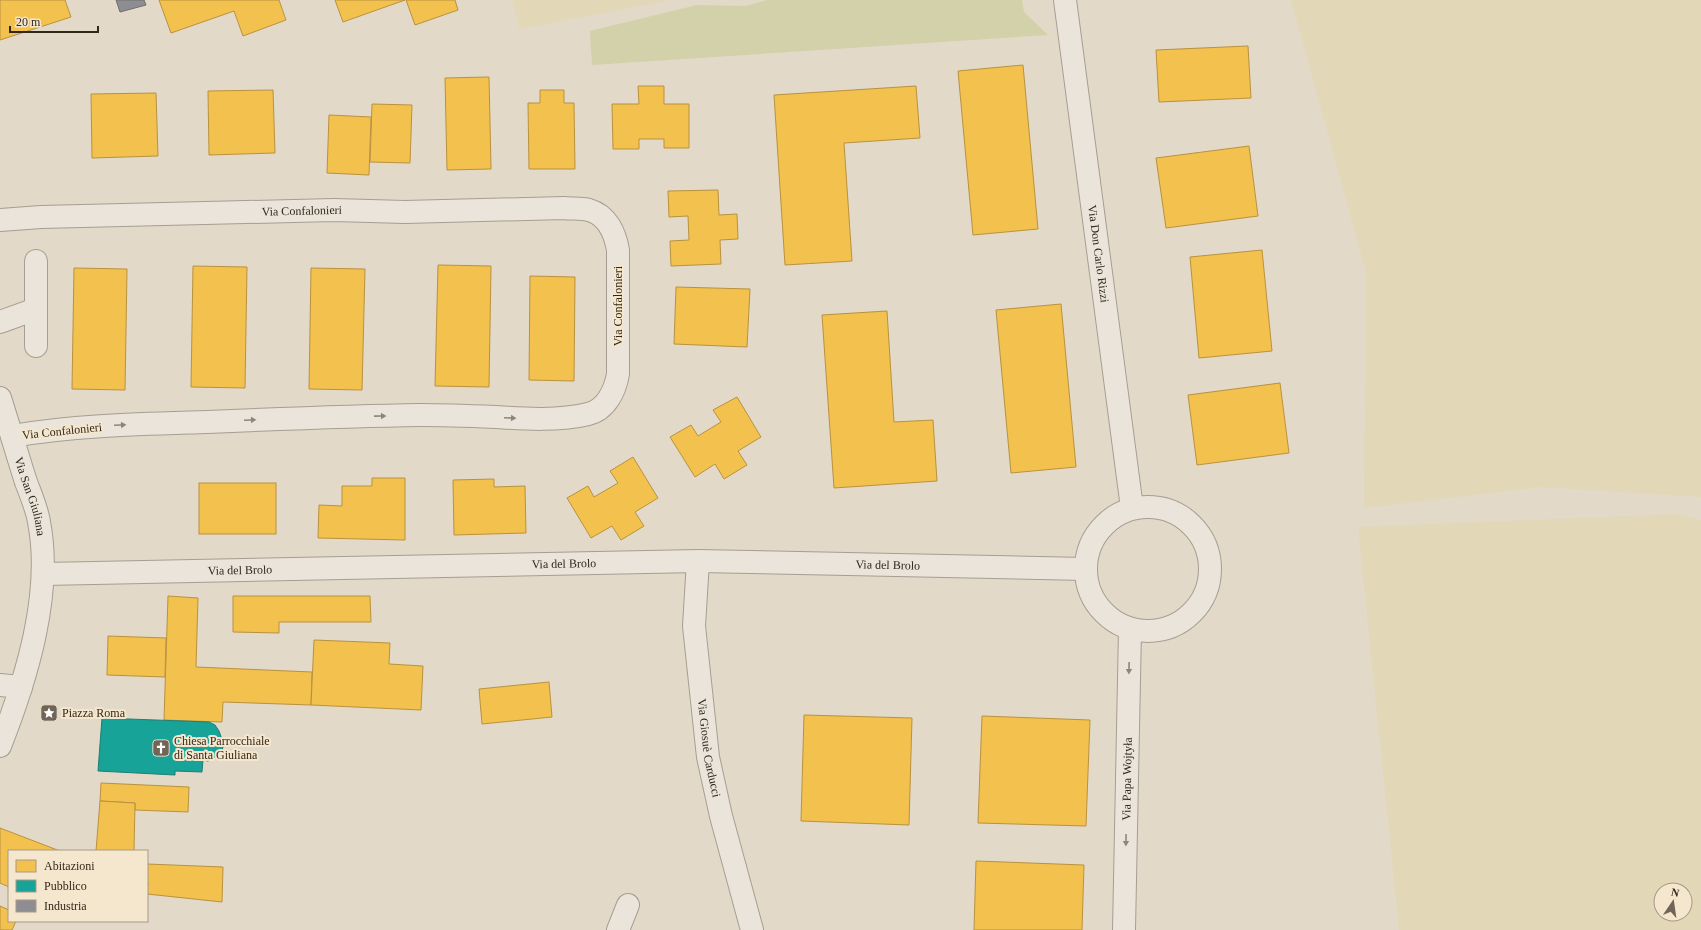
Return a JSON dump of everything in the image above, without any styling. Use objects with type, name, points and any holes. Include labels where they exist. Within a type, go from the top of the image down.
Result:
[{"type":"street","name":"Via Don Carlo Rizzi","points":[[1065,0],[1132,508]]},
{"type":"street","name":"Via Confalonieri","points":[[0,220],[41,217],[334,210],[405,212],[564,208],[589,210],[598,215],[609,224],[616,237],[618,250],[616,386],[610,398],[589,414],[540,419],[458,415],[380,416],[141,424],[54,430],[12,436]]},
{"type":"street","points":[[36,261],[36,346]]},
{"type":"street","points":[[0,322],[36,309]]},
{"type":"street","name":"Via San Giuliana","points":[[0,398],[39,521],[43,548],[44,574]]},
{"type":"street","points":[[1153,506],[1174,511],[1191,523],[1204,540],[1210,560],[1210,581],[1203,600],[1190,616],[1172,627],[1151,632],[1130,629],[1112,620],[1098,606],[1088,588],[1085,569],[1088,548],[1098,530],[1113,516],[1132,508],[1153,506]]},
{"type":"street","name":"Via del Brolo","points":[[44,574],[698,561],[1085,569]]},
{"type":"street","name":"Via Giosuè Carducci","points":[[698,561],[694,626],[708,757],[721,816],[752,930]]},
{"type":"street","points":[[0,746],[21,687],[32,648],[44,574]]},
{"type":"street","name":"Via Papa Wojtyła","points":[[1124,930],[1130,629]]},
{"type":"street","points":[[0,685],[21,687]]},
{"type":"street","points":[[618,930],[628,905]]},
{"type":"shaded area","points":[[512,0],[671,0],[520,29]]},
{"type":"shaded area","points":[[1291,0],[1701,0],[1701,497],[1540,487],[1364,508],[1366,272]]},
{"type":"shaded area","points":[[1676,514],[1701,520],[1701,930],[1399,930],[1358,527]]},
{"type":"green space","points":[[767,0],[1022,0],[1024,12],[1048,35],[592,65],[590,31],[697,5],[746,6]]},
{"type":"building: Abitazioni","points":[[0,0],[65,0],[71,17],[0,40]]},
{"type":"building: Abitazioni","points":[[159,0],[279,0],[286,20],[243,36],[234,11],[171,33]]},
{"type":"building: Abitazioni","points":[[335,0],[405,0],[343,22]]},
{"type":"building: Abitazioni","points":[[406,0],[455,0],[458,10],[415,25]]},
{"type":"building: Abitazioni","points":[[1248,46],[1251,98],[1159,102],[1156,50]]},
{"type":"building: Abitazioni","points":[[1023,65],[1038,229],[973,235],[958,71]]},
{"type":"building: Abitazioni","points":[[489,77],[491,169],[447,170],[445,78]]},
{"type":"building: Abitazioni","points":[[638,86],[664,86],[664,104],[689,104],[689,148],[664,148],[664,139],[639,139],[639,149],[613,149],[612,104],[639,104]]},
{"type":"building: Abitazioni","points":[[916,86],[920,138],[844,143],[852,261],[785,265],[774,95]]},
{"type":"building: Abitazioni","points":[[273,90],[275,153],[209,155],[208,91]]},
{"type":"building: Abitazioni","points":[[540,90],[564,90],[564,103],[574,103],[575,169],[529,169],[528,103],[540,103]]},
{"type":"building: Abitazioni","points":[[156,93],[158,156],[92,158],[91,94]]},
{"type":"building: Abitazioni","points":[[372,104],[412,105],[410,163],[370,162]]},
{"type":"building: Abitazioni","points":[[329,115],[371,117],[369,175],[327,173]]},
{"type":"building: Abitazioni","points":[[1249,146],[1258,216],[1166,228],[1156,158]]},
{"type":"building: Abitazioni","points":[[718,190],[719,215],[737,214],[738,239],[720,240],[721,264],[671,266],[670,241],[689,240],[688,216],[669,217],[668,191]]},
{"type":"building: Abitazioni","points":[[1262,250],[1272,351],[1199,358],[1190,257]]},
{"type":"building: Abitazioni","points":[[438,265],[491,266],[489,387],[435,386]]},
{"type":"building: Abitazioni","points":[[193,266],[247,267],[245,388],[191,387]]},
{"type":"building: Abitazioni","points":[[74,268],[127,269],[125,390],[72,389]]},
{"type":"building: Abitazioni","points":[[311,268],[365,269],[362,390],[309,389]]},
{"type":"building: Abitazioni","points":[[530,276],[575,277],[574,381],[529,380]]},
{"type":"building: Abitazioni","points":[[676,287],[750,289],[747,347],[674,344]]},
{"type":"building: Abitazioni","points":[[1061,304],[1076,467],[1011,473],[996,310]]},
{"type":"building: Abitazioni","points":[[887,311],[894,422],[933,420],[937,481],[834,488],[822,315]]},
{"type":"building: Abitazioni","points":[[1280,383],[1289,453],[1197,465],[1188,395]]},
{"type":"building: Abitazioni","points":[[737,397],[761,437],[738,451],[747,465],[724,479],[715,464],[695,477],[670,437],[691,425],[698,436],[721,422],[713,410]]},
{"type":"building: Abitazioni","points":[[633,457],[658,498],[635,512],[644,526],[621,540],[612,526],[591,538],[567,498],[588,486],[594,497],[618,483],[610,471]]},
{"type":"building: Abitazioni","points":[[372,478],[405,478],[405,540],[318,538],[319,505],[342,506],[342,486],[372,486]]},
{"type":"building: Abitazioni","points":[[494,479],[494,487],[525,486],[526,533],[454,535],[453,480]]},
{"type":"building: Abitazioni","points":[[199,483],[276,483],[276,534],[199,534]]},
{"type":"building: Abitazioni","points":[[168,596],[198,598],[196,667],[312,672],[311,705],[223,702],[222,722],[164,720]]},
{"type":"building: Abitazioni","points":[[233,596],[370,596],[371,622],[279,622],[279,633],[233,632]]},
{"type":"building: Abitazioni","points":[[108,636],[166,638],[165,677],[107,675]]},
{"type":"building: Abitazioni","points":[[314,640],[390,643],[389,664],[423,666],[421,710],[311,705]]},
{"type":"building: Abitazioni","points":[[549,682],[552,717],[482,724],[479,689]]},
{"type":"building: Abitazioni","points":[[804,715],[912,718],[909,825],[801,821]]},
{"type":"building: Abitazioni","points":[[982,716],[1090,720],[1086,826],[978,823]]},
{"type":"building: Abitazioni","points":[[101,783],[189,787],[188,812],[135,810],[135,803],[100,801]]},
{"type":"building: Abitazioni","points":[[100,801],[135,803],[134,850],[96,850]]},
{"type":"building: Abitazioni","points":[[0,828],[57,850],[8,850],[8,887],[0,883]]},
{"type":"building: Abitazioni","points":[[976,861],[1084,865],[1082,930],[974,930]]},
{"type":"building: Abitazioni","points":[[148,864],[223,867],[222,902],[148,894]]},
{"type":"building: Abitazioni","points":[[0,906],[8,910],[8,922],[16,922],[12,930],[0,930]]},
{"type":"building: Pubblico","name":"Chiesa Parrocchiale di Santa Giuliana","points":[[102,718],[209,722],[215,725],[219,731],[224,745],[221,752],[215,757],[208,761],[203,760],[202,772],[175,771],[175,775],[98,771]]},
{"type":"building: Industria","points":[[116,0],[144,0],[146,5],[120,12]]},
{"type":"place","name":"Piazza Roma","points":[[49,713]]},
{"type":"place","name":"Chiesa Parrocchiale di Santa Giuliana","points":[[161,748]]}]
